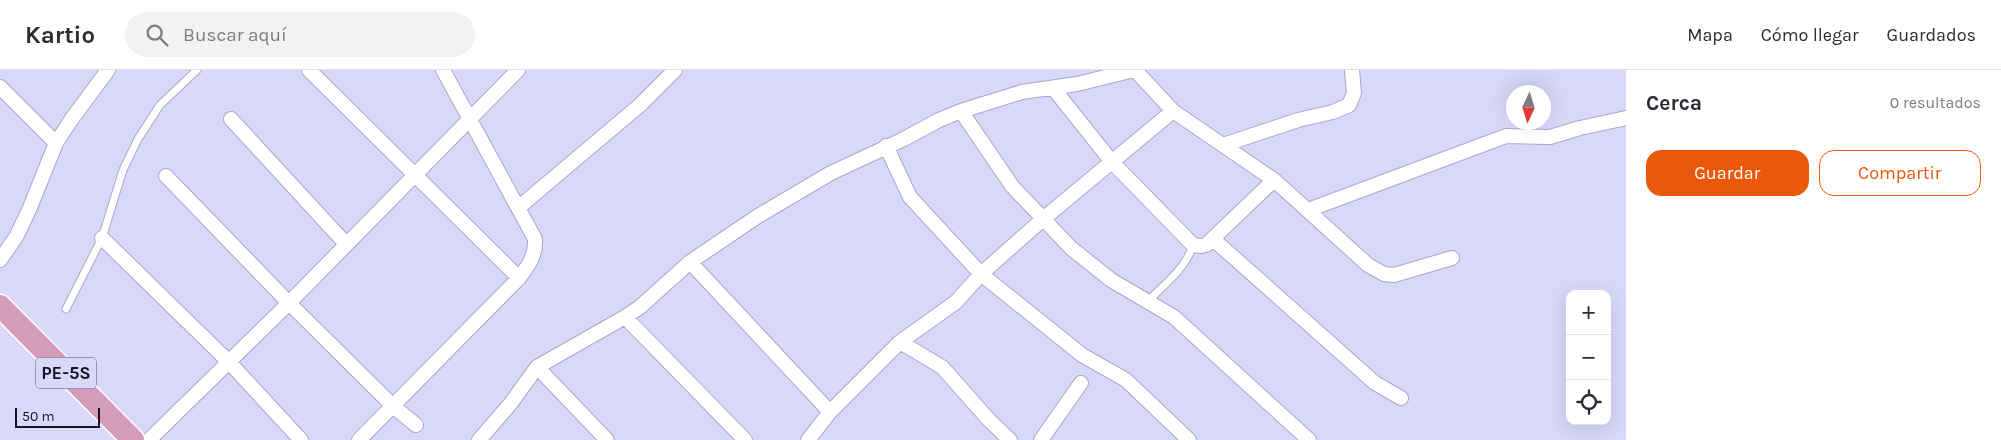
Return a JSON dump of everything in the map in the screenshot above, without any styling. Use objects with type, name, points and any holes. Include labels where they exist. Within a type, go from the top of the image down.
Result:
[{"type":"highway","name":"PE-5S","points":[[0,306],[133,440]]},
{"type":"street","points":[[0,260],[20,228],[56,143],[108,70]]},
{"type":"street","points":[[310,70],[520,278]]},
{"type":"street","points":[[359,440],[520,278],[529,266],[536,248],[535,239],[443,70]]},
{"type":"street","points":[[149,440],[289,303],[518,70]]},
{"type":"street","points":[[518,208],[640,105],[675,70]]},
{"type":"street","points":[[481,439],[512,403],[537,368],[640,307],[690,262],[758,216],[823,177],[961,111],[1022,92],[1077,84],[1134,70],[1174,111],[1274,180],[1368,265],[1384,274],[1394,275],[1452,258]]},
{"type":"street","points":[[1223,145],[1298,120],[1333,112],[1349,105],[1354,92],[1352,70]]},
{"type":"street","points":[[0,87],[56,143]]},
{"type":"street","points":[[1053,88],[1112,162],[1193,245],[1201,246],[1213,238],[1274,180]]},
{"type":"street","points":[[961,111],[1012,186],[1071,248],[1104,274],[1174,317],[1309,440]]},
{"type":"street","points":[[808,440],[830,412],[900,342],[956,302],[981,274],[1043,219],[1174,111]]},
{"type":"street","points":[[1308,210],[1506,136],[1550,137],[1626,118]]},
{"type":"street","points":[[231,119],[346,244]]},
{"type":"street","points":[[886,146],[910,197],[981,274],[1082,355],[1126,380],[1189,440]]},
{"type":"street","points":[[166,176],[289,303],[393,406],[416,425]]},
{"type":"street","points":[[102,238],[229,362],[302,440]]},
{"type":"street","points":[[1213,238],[1374,383],[1400,398]]},
{"type":"street","points":[[690,262],[830,412]]},
{"type":"street","points":[[625,317],[745,440]]},
{"type":"street","points":[[900,342],[942,367],[989,420],[1010,440]]},
{"type":"street","points":[[537,368],[607,440]]},
{"type":"street","points":[[1041,440],[1081,383]]},
{"type":"lane","points":[[66,309],[102,238],[123,170],[138,139],[160,104],[197,70]]},
{"type":"lane","points":[[1149,300],[1175,275],[1190,255],[1193,245]]}]
